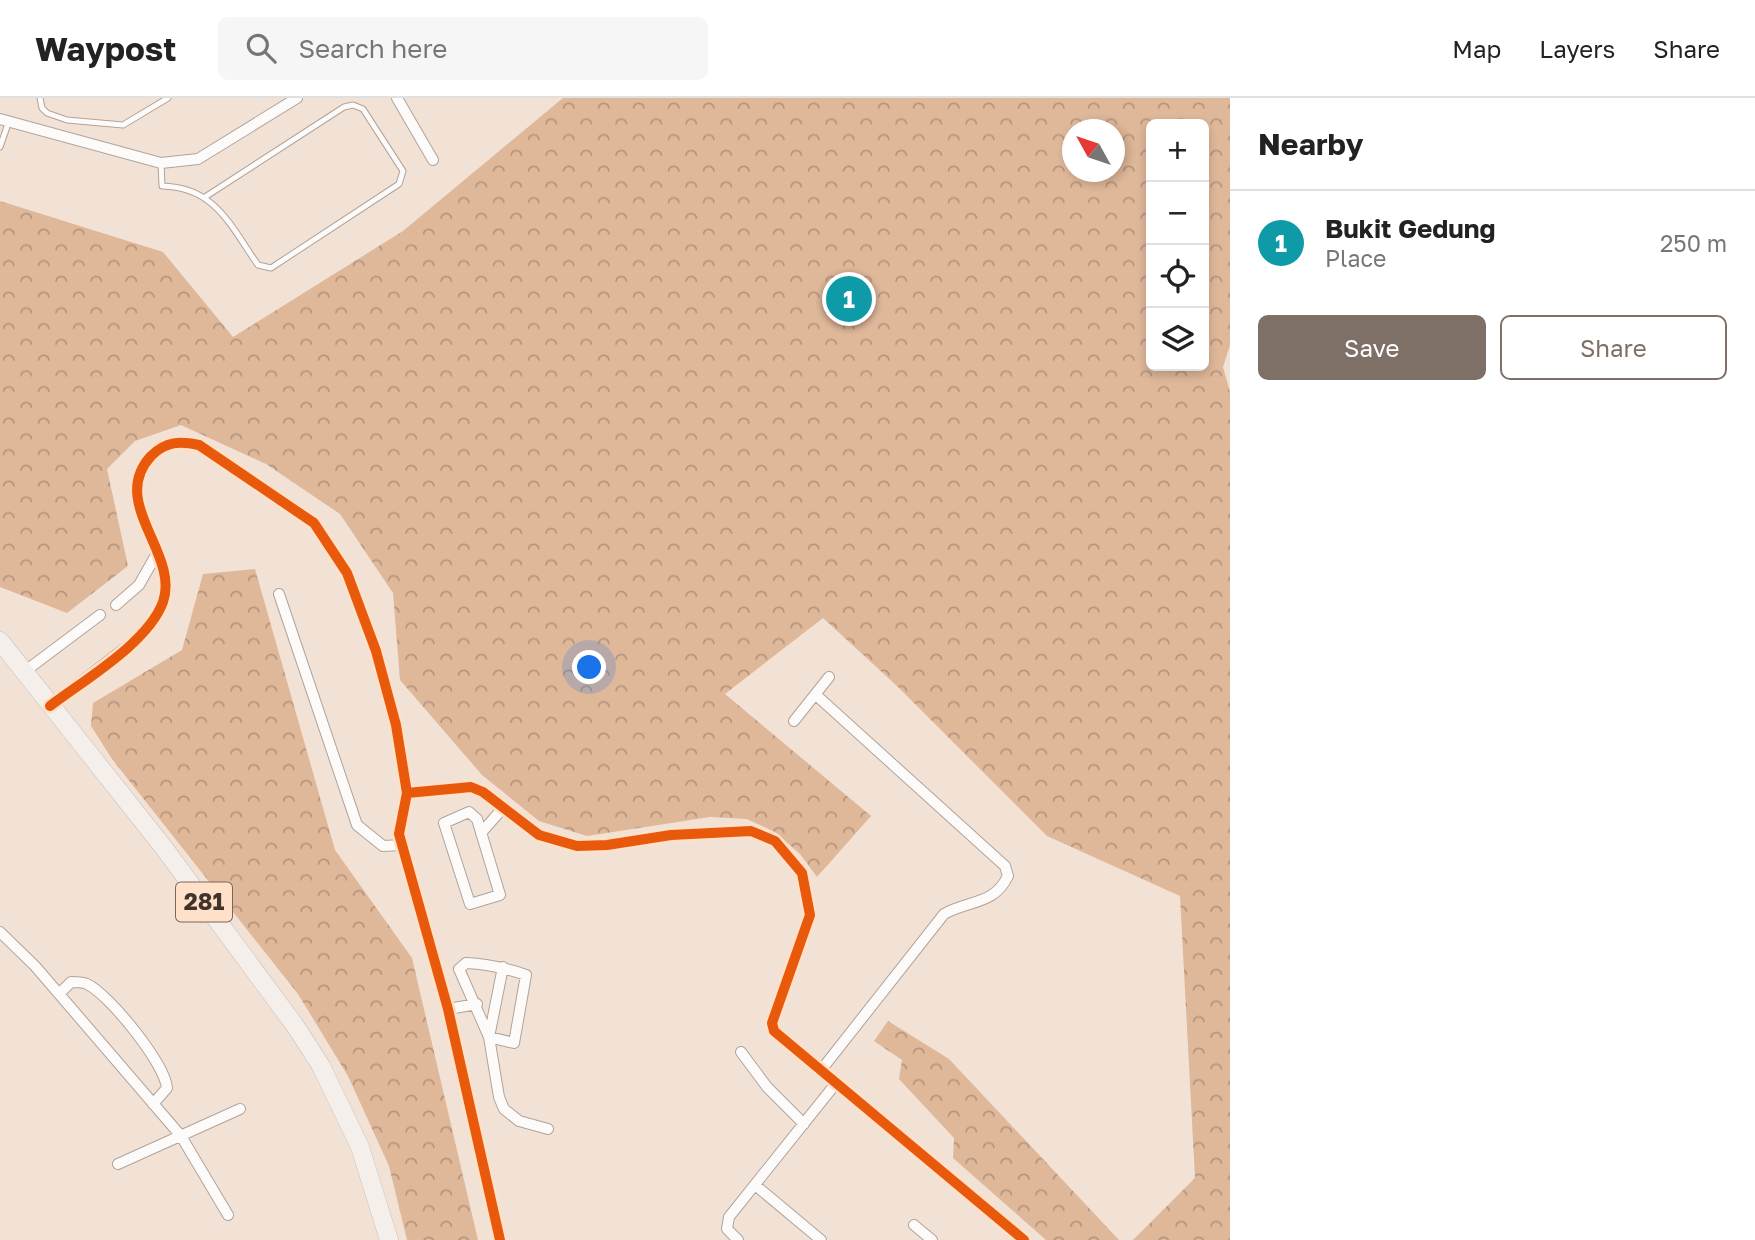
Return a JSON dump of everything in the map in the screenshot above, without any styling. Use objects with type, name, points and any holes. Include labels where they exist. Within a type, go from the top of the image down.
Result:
[{"type":"main road","name":"281","points":[[0,641],[164,848],[303,1037],[345,1112],[360,1147],[388,1240]]},
{"type":"street","points":[[4,120],[161,163],[198,159],[297,98]]},
{"type":"street","points":[[397,98],[433,160]]},
{"type":"street","points":[[140,636],[155,619],[164,600],[167,579],[136,496],[137,483],[140,471],[160,448],[178,441],[199,445],[314,523],[347,573],[376,651],[396,725],[407,793],[399,834],[448,1009],[500,1240]]},
{"type":"street","points":[[116,605],[139,585],[156,555]]},
{"type":"street","points":[[279,594],[357,825],[383,846],[402,845]]},
{"type":"street","points":[[24,672],[100,615]]},
{"type":"street","points":[[50,706],[125,648]]},
{"type":"street","points":[[794,721],[829,677]]},
{"type":"street","points":[[816,695],[1005,866],[1008,876],[991,898],[944,914],[822,1069]]},
{"type":"street","points":[[407,793],[471,787],[539,835],[577,846],[607,845],[671,835],[751,831],[775,841],[802,873],[810,915],[772,1023],[774,1031],[1024,1240]]},
{"type":"street","points":[[481,833],[503,808]]},
{"type":"street","points":[[470,812],[477,819],[481,833],[500,895],[470,904],[444,823],[470,812]]},
{"type":"street","points":[[0,932],[59,993],[181,1136],[228,1215]]},
{"type":"street","points":[[489,1037],[514,1043],[526,975],[503,967],[466,963],[459,969],[477,1004],[489,1037],[499,1097],[505,1109],[519,1121],[548,1129]]},
{"type":"street","points":[[489,1037],[503,967]]},
{"type":"street","points":[[59,993],[71,982],[86,983],[128,1023],[166,1077],[167,1088],[153,1104]]},
{"type":"street","points":[[442,988],[466,982]]},
{"type":"street","points":[[448,1009],[477,1004]]},
{"type":"street","points":[[741,1052],[767,1087],[804,1124]]},
{"type":"street","points":[[738,1240],[726,1224],[837,1082]]},
{"type":"street","points":[[118,1164],[240,1109]]},
{"type":"street","points":[[755,1185],[821,1240]]},
{"type":"street","points":[[914,1225],[932,1240]]},
{"type":"lane","points":[[40,98],[42,108],[47,113],[67,120],[122,125],[168,98]]},
{"type":"lane","points":[[161,163],[162,186],[182,187],[205,197],[220,211],[258,265],[271,268],[399,184],[402,172],[362,109],[353,105],[344,107],[205,197]]},
{"type":"lane","points":[[0,147],[4,120]]},
{"type":"green space","points":[[563,98],[1230,98],[1230,345],[1223,367],[1230,392],[1230,1240],[1133,1240],[1195,1178],[1180,896],[1047,836],[897,686],[823,618],[725,694],[871,816],[817,877],[800,854],[775,832],[747,819],[710,817],[587,836],[539,821],[482,775],[400,680],[393,593],[340,514],[266,464],[181,425],[135,441],[107,469],[128,566],[67,613],[0,587],[0,201],[163,252],[233,337],[403,231]]},
{"type":"green space","points":[[255,569],[335,850],[412,958],[478,1240],[407,1240],[389,1166],[348,1076],[298,994],[112,759],[91,726],[93,703],[182,650],[203,574]]},
{"type":"green space","points":[[888,1021],[949,1059],[1119,1240],[1046,1240],[953,1158],[954,1138],[899,1079],[902,1060],[874,1041]]},
{"type":"tunnel","points":[[125,648],[140,636]]},
{"type":"cycle path","points":[[50,706],[130,646],[144,632],[163,602],[166,584],[162,565],[140,510],[137,492],[140,474],[151,456],[162,447],[173,443],[199,445],[314,523],[347,573],[376,651],[396,725],[407,793],[399,834],[448,1009],[500,1240]]},
{"type":"cycle path","points":[[407,793],[471,787],[483,792],[539,835],[577,846],[607,845],[671,835],[751,831],[775,841],[802,873],[810,915],[772,1023],[774,1031],[1024,1240]]},
{"type":"place","name":"Bukit Gedung","points":[[849,299]]}]
